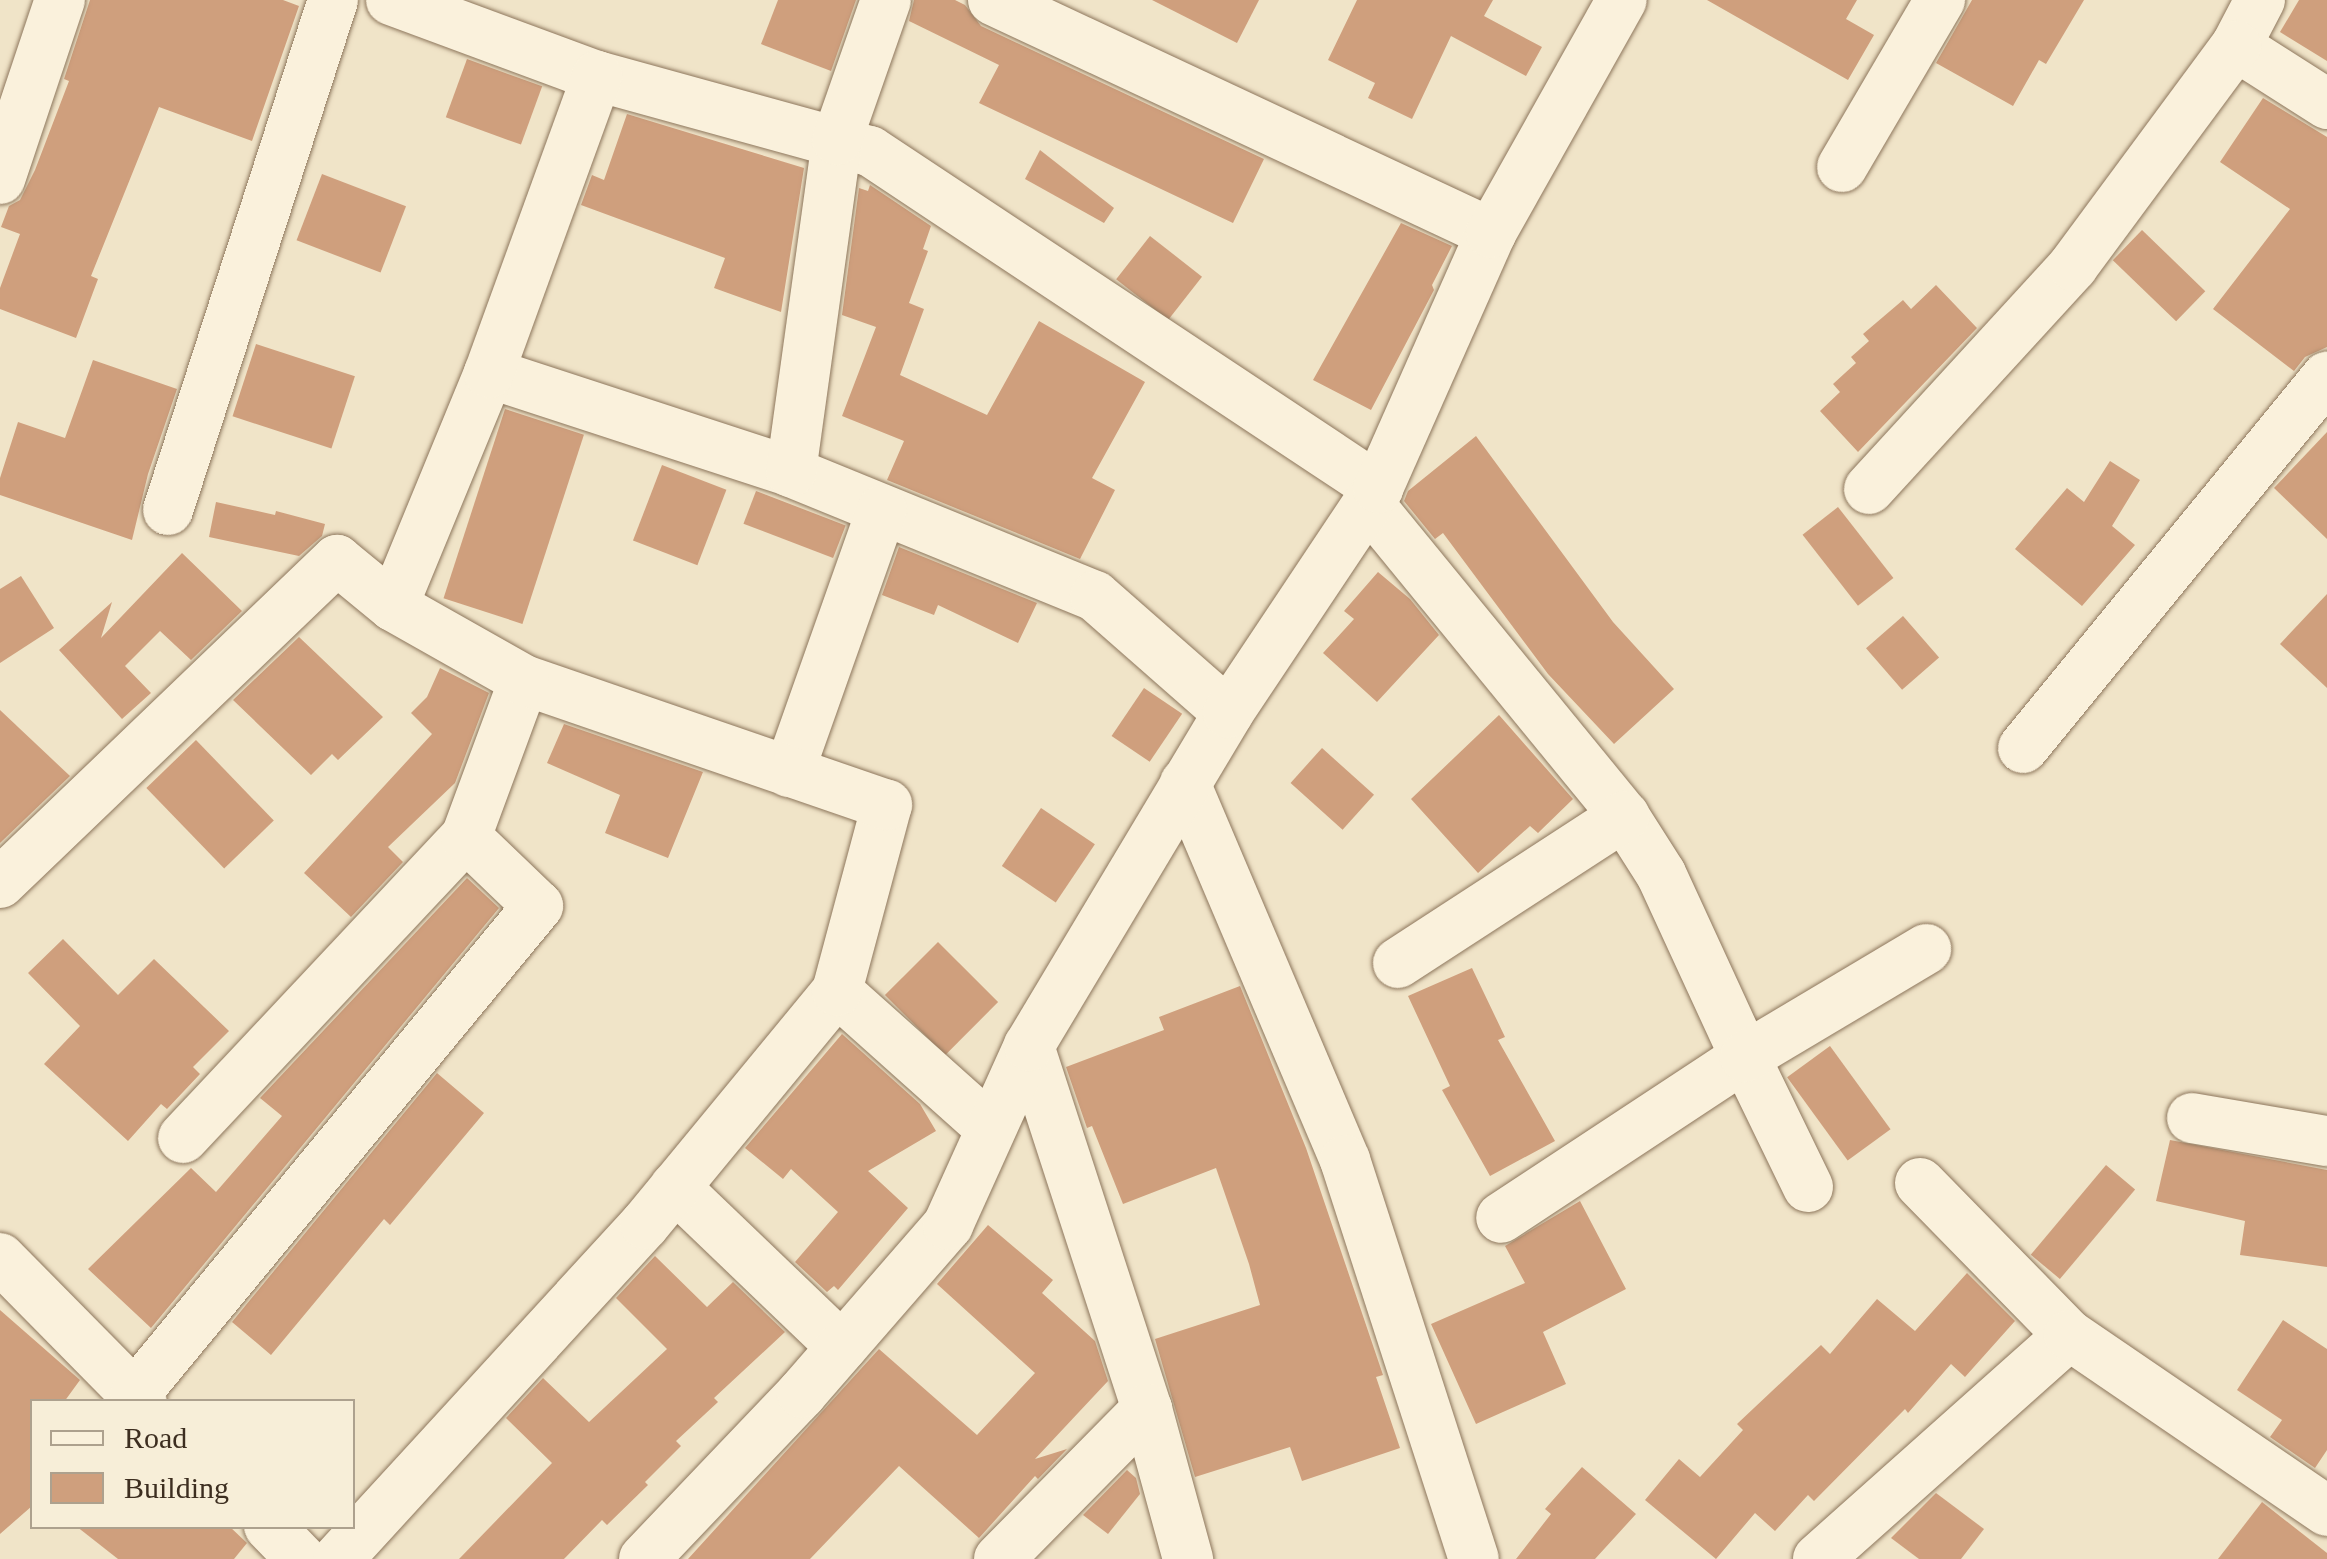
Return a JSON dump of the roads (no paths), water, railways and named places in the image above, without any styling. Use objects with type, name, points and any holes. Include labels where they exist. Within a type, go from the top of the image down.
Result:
[{"type":"street","points":[[0,178],[60,0]]},
{"type":"street","points":[[168,510],[333,0]]},
{"type":"street","points":[[390,0],[442,8],[597,76],[870,151],[1373,496],[1624,816],[1661,874],[1808,1188]]},
{"type":"street","points":[[791,472],[837,140],[886,0]]},
{"type":"street","points":[[993,0],[1492,233]]},
{"type":"street","points":[[1842,167],[1940,0]]},
{"type":"street","points":[[1868,489],[2073,266],[2236,46],[2260,0]]},
{"type":"street","points":[[644,1559],[842,1347],[948,1225],[1029,1046],[1228,713],[1373,496],[1492,233],[1620,1]]},
{"type":"street","points":[[2236,46],[2327,104]]},
{"type":"street","points":[[393,606],[490,373],[597,76]]},
{"type":"street","points":[[490,373],[791,472],[1095,596],[1228,713]]},
{"type":"street","points":[[2023,748],[2327,376]]},
{"type":"street","points":[[789,772],[882,510]]},
{"type":"street","points":[[0,883],[337,560],[393,606],[524,680],[887,805],[837,991],[675,1187],[338,1559]]},
{"type":"street","points":[[183,1138],[466,837],[524,680]]},
{"type":"street","points":[[1185,783],[1345,1160],[1474,1559]]},
{"type":"street","points":[[1398,963],[1624,816]]},
{"type":"street","points":[[0,1258],[139,1398],[538,906],[466,837]]},
{"type":"street","points":[[1501,1218],[1745,1058],[1926,949]]},
{"type":"street","points":[[837,991],[990,1128]]},
{"type":"street","points":[[1029,1046],[1147,1410],[1188,1559]]},
{"type":"street","points":[[2192,1118],[2327,1140]]},
{"type":"street","points":[[1920,1183],[2069,1335],[2327,1511]]},
{"type":"street","points":[[675,1187],[842,1347]]},
{"type":"street","points":[[1818,1559],[2069,1335]]},
{"type":"street","points":[[999,1559],[1147,1410]]},
{"type":"street","points":[[271,1529],[301,1559]]}]
